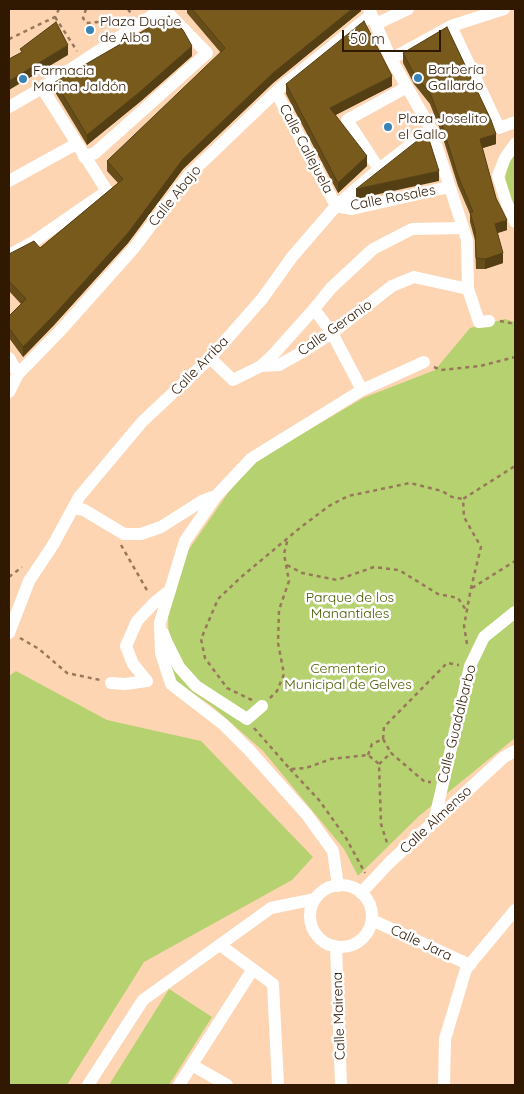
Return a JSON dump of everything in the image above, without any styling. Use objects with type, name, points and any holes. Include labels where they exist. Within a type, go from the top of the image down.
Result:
[{"type":"street","points":[[9,107],[42,88],[163,9],[207,53],[95,154],[84,157]]},
{"type":"street","name":"Calle Abajo","points":[[9,392],[18,374],[60,331],[134,248],[189,175],[276,92],[372,16],[408,9]]},
{"type":"street","points":[[391,59],[451,26],[504,9]]},
{"type":"street","points":[[372,16],[391,59],[431,129],[467,240],[468,289],[484,322]]},
{"type":"street","points":[[451,26],[499,128],[515,122]]},
{"type":"street","points":[[378,169],[347,120],[407,87]]},
{"type":"street","points":[[9,255],[33,242],[107,191],[42,88]]},
{"type":"street","name":"Calle Callejuela","points":[[276,92],[336,206]]},
{"type":"street","name":"Calle Arriba","points":[[9,632],[29,581],[53,545],[79,497],[142,422],[210,358],[262,299],[292,257],[336,206],[378,169],[431,129]]},
{"type":"street","points":[[9,181],[76,144]]},
{"type":"street","points":[[515,144],[505,158],[498,176],[515,222]]},
{"type":"street","name":"Calle Rosales","points":[[336,206],[352,209],[449,187]]},
{"type":"street","points":[[261,366],[314,310],[331,288],[373,249],[412,229],[462,228]]},
{"type":"street","name":"Calle Geranio","points":[[210,358],[233,380],[261,366],[279,366],[332,333],[392,286],[414,277],[468,289]]},
{"type":"street","points":[[314,310],[332,333],[362,390]]},
{"type":"street","points":[[9,358],[18,374]]},
{"type":"street","points":[[338,886],[333,851],[307,815],[249,750],[222,724],[171,684],[161,653],[160,623],[185,541],[216,496],[252,458],[362,390],[424,362]]},
{"type":"street","points":[[74,508],[84,510],[124,534],[141,534],[161,526],[202,501],[216,496]]},
{"type":"street","points":[[111,683],[125,684],[146,681],[133,664],[126,646],[137,621],[154,603],[169,591]]},
{"type":"street","name":"Calle Guadalbarbo","points":[[434,822],[470,666],[484,636],[515,612]]},
{"type":"street","points":[[160,623],[167,644],[179,667],[196,686],[247,719],[262,706]]},
{"type":"street","name":"Calle Almenso","points":[[366,888],[392,860],[504,757],[515,751]]},
{"type":"street","points":[[332,886],[366,888],[372,920],[369,930],[355,944],[346,947],[326,944],[312,928],[310,913],[315,899],[322,891],[332,886]]},
{"type":"street","points":[[88,1085],[143,1000],[271,908],[315,899]]},
{"type":"street","points":[[444,1085],[445,1039],[466,970],[515,910]]},
{"type":"street","name":"Calle Jara","points":[[372,920],[470,965]]},
{"type":"street","points":[[220,945],[272,984],[278,1085]]},
{"type":"street","name":"Calle Mairena","points":[[336,947],[341,1085]]},
{"type":"street","points":[[179,1085],[253,969]]},
{"type":"street","points":[[192,1064],[227,1085]]},
{"type":"path","points":[[9,39],[56,17],[59,9]]},
{"type":"path","points":[[86,9],[83,18],[86,23],[99,22],[111,43]]},
{"type":"path","points":[[56,17],[83,61]]},
{"type":"path","points":[[424,362],[441,370],[480,366],[515,356]]},
{"type":"path","points":[[288,538],[284,554],[289,581],[279,610],[278,643],[284,674],[277,691],[262,706],[227,688],[205,658],[201,639],[218,599],[240,578],[288,538],[329,506],[348,496],[410,483],[442,491],[452,497],[463,499],[515,466]]},
{"type":"path","points":[[443,783],[425,782],[390,753],[383,740],[384,727],[447,663],[470,666],[464,626],[481,547],[464,517],[463,499]]},
{"type":"path","points":[[124,534],[120,546],[154,603]]},
{"type":"path","points":[[471,588],[515,561]]},
{"type":"path","points":[[286,565],[302,573],[337,580],[374,567],[399,570],[438,594],[458,598],[467,611]]},
{"type":"path","points":[[9,632],[39,649],[67,673],[111,683]]},
{"type":"path","points":[[247,719],[319,800],[346,838],[366,888]]},
{"type":"path","points":[[368,755],[372,744],[383,740]]},
{"type":"path","points":[[390,753],[379,764],[381,824],[392,860]]},
{"type":"path","points":[[290,769],[306,768],[330,759],[368,755],[379,764]]},
{"type":"green space","points":[[515,147],[515,218],[501,199],[510,155]]},
{"type":"green space","name":"Parque de los Manantiales","points":[[505,319],[515,322],[515,738],[419,816],[358,876],[344,849],[263,751],[213,707],[177,682],[169,662],[168,609],[185,555],[228,493],[254,462],[363,398],[435,370],[470,328]]},
{"type":"green space","points":[[16,671],[107,720],[201,741],[313,857],[292,880],[144,962],[67,1085],[9,1085],[9,676]]},
{"type":"green space","points":[[169,989],[212,1017],[169,1085],[109,1085]]},
{"type":"building","points":[[192,9],[352,9],[273,73],[183,159],[128,233],[23,347],[9,328],[9,316],[26,299],[9,281],[9,254],[34,241],[40,248],[123,179],[107,161],[225,48]]},
{"type":"building","points":[[169,16],[183,30],[192,46],[87,135],[55,82]]},
{"type":"building","points":[[364,21],[392,76],[330,108],[367,156],[338,183],[286,84]]},
{"type":"building","points":[[56,22],[68,45],[9,81],[9,59],[22,52],[20,49]]},
{"type":"building","points":[[447,27],[496,134],[480,139],[496,198],[507,220],[495,224],[503,253],[485,259],[476,258],[475,230],[470,212],[473,212],[458,176],[430,93],[414,74],[403,53]]},
{"type":"building","points":[[427,133],[439,171],[356,189]]},
{"type":"place","name":"Plaza Duque de Alba","points":[[90,30]]},
{"type":"place","name":"Barbería Gallardo","points":[[418,78]]},
{"type":"place","name":"Farmacia Marina Jaldón","points":[[23,79]]},
{"type":"place","name":"Plaza Joselito el Gallo","points":[[388,127]]},
{"type":"park label","name":"Cementerio Municipal de Gelves","points":[[348,678]]}]
